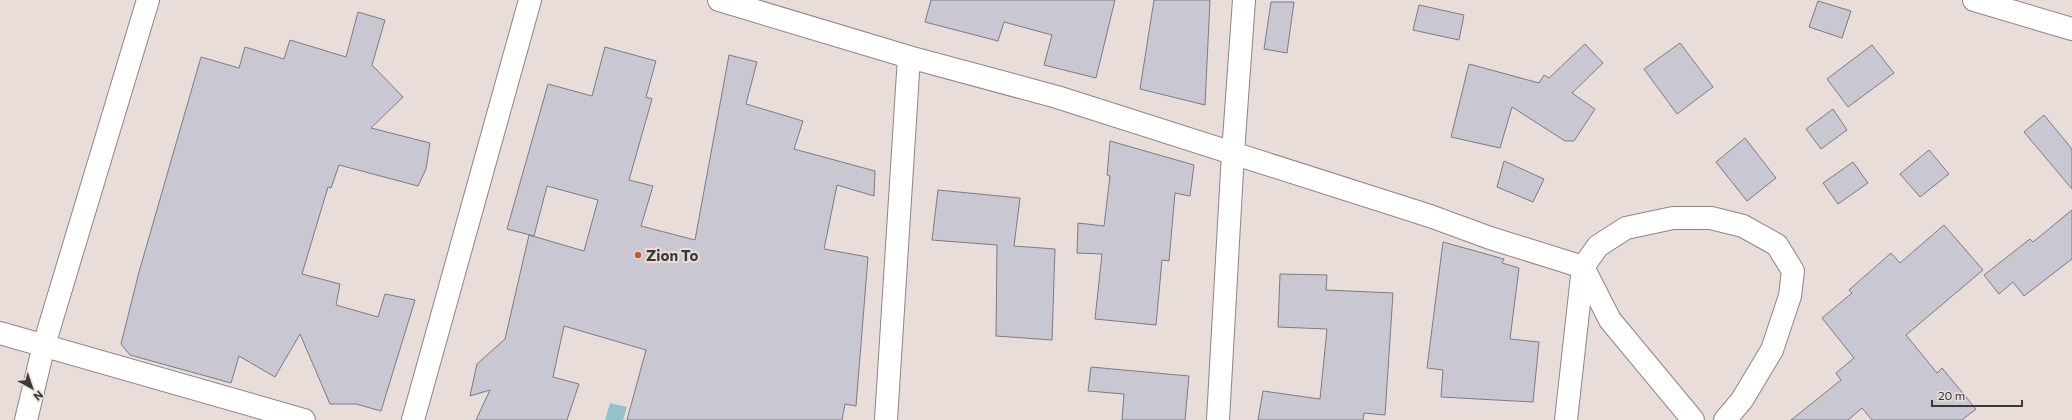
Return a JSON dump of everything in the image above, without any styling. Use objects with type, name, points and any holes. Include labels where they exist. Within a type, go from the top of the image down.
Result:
[{"type":"street","points":[[26,420],[44,345],[148,0]]},
{"type":"street","points":[[413,420],[530,0]]},
{"type":"street","points":[[719,0],[909,57],[1057,97],[1430,216],[1490,238],[1583,267],[1610,320],[1693,420]]},
{"type":"street","points":[[1218,420],[1233,154],[1244,0]]},
{"type":"street","points":[[1974,0],[2072,29]]},
{"type":"street","points":[[886,420],[909,57]]},
{"type":"street","points":[[1566,420],[1583,267],[1598,246],[1626,228],[1673,218],[1711,218],[1744,226],[1777,245],[1793,271],[1790,296],[1772,350],[1742,400],[1725,420]]},
{"type":"street","points":[[0,333],[304,420]]},
{"type":"water","points":[[610,403],[627,407],[623,420],[605,420]]},
{"type":"building","points":[[931,0],[1115,0],[1096,78],[1044,65],[1052,35],[1004,22],[998,41],[925,22]]},
{"type":"building","points":[[1154,0],[1210,0],[1205,105],[1140,89]]},
{"type":"building","points":[[1818,1],[1851,11],[1842,38],[1809,27]]},
{"type":"building","points":[[1271,2],[1294,2],[1287,53],[1264,49]]},
{"type":"building","points":[[1419,5],[1464,15],[1459,40],[1413,30]]},
{"type":"building","points":[[358,12],[385,20],[372,65],[403,97],[371,128],[430,143],[426,169],[418,186],[339,165],[331,188],[328,187],[302,274],[340,284],[336,305],[378,317],[385,294],[415,300],[381,411],[356,404],[330,404],[300,334],[275,377],[239,356],[231,383],[130,355],[121,344],[139,272],[201,57],[239,68],[245,47],[284,59],[290,40],[346,57]]},
{"type":"building","points":[[1680,43],[1713,87],[1677,114],[1644,69]]},
{"type":"building","points":[[1585,44],[1603,63],[1572,93],[1595,109],[1574,141],[1565,141],[1512,107],[1500,148],[1451,137],[1469,64],[1539,83],[1544,75],[1549,78]]},
{"type":"building","points":[[1872,45],[1894,73],[1848,107],[1827,79]]},
{"type":"building","points":[[605,47],[656,61],[646,97],[652,99],[629,180],[653,186],[641,226],[695,240],[729,55],[757,62],[746,104],[803,121],[794,149],[875,171],[874,196],[837,185],[824,249],[868,257],[856,406],[845,404],[842,420],[627,420],[646,350],[564,326],[553,377],[579,384],[567,420],[476,420],[490,390],[470,396],[477,364],[505,339],[529,235],[584,251],[598,200],[547,186],[534,236],[507,229],[548,84],[592,96]]},
{"type":"building","points":[[1833,109],[1847,130],[1821,149],[1806,129]]},
{"type":"building","points":[[2044,115],[2072,149],[2072,189],[2024,132]]},
{"type":"building","points":[[1745,138],[1776,178],[1747,201],[1716,162]]},
{"type":"building","points":[[1110,141],[1194,165],[1190,196],[1175,193],[1169,261],[1162,260],[1156,325],[1095,319],[1102,254],[1077,253],[1078,223],[1104,226],[1110,176],[1107,175]]},
{"type":"building","points":[[1929,150],[1949,174],[1920,197],[1900,174]]},
{"type":"building","points":[[1504,161],[1544,179],[1533,202],[1497,187]]},
{"type":"building","points":[[1853,162],[1868,183],[1838,204],[1823,183]]},
{"type":"building","points":[[938,190],[1020,198],[1014,246],[1055,249],[1052,340],[996,336],[997,245],[932,240]]},
{"type":"building","points":[[2072,210],[2072,259],[2024,296],[2013,282],[1999,294],[1984,275],[2030,239],[2033,242]]},
{"type":"building","points":[[1944,225],[1983,270],[1906,335],[1937,373],[1942,368],[1976,409],[1962,420],[1872,420],[1862,408],[1848,420],[1791,420],[1841,380],[1836,373],[1854,358],[1822,318],[1852,293],[1849,290],[1891,253],[1900,263]]},
{"type":"building","points":[[1443,242],[1504,259],[1502,263],[1519,268],[1510,339],[1539,342],[1533,402],[1441,397],[1443,370],[1427,368]]},
{"type":"building","points":[[1280,274],[1327,275],[1326,290],[1393,293],[1385,415],[1364,413],[1363,420],[1258,420],[1263,391],[1320,399],[1327,329],[1278,327]]},
{"type":"building","points":[[1091,367],[1189,376],[1185,420],[1122,420],[1124,394],[1088,391]]},
{"type":"place","name":"Zion To","points":[[638,255]]}]
